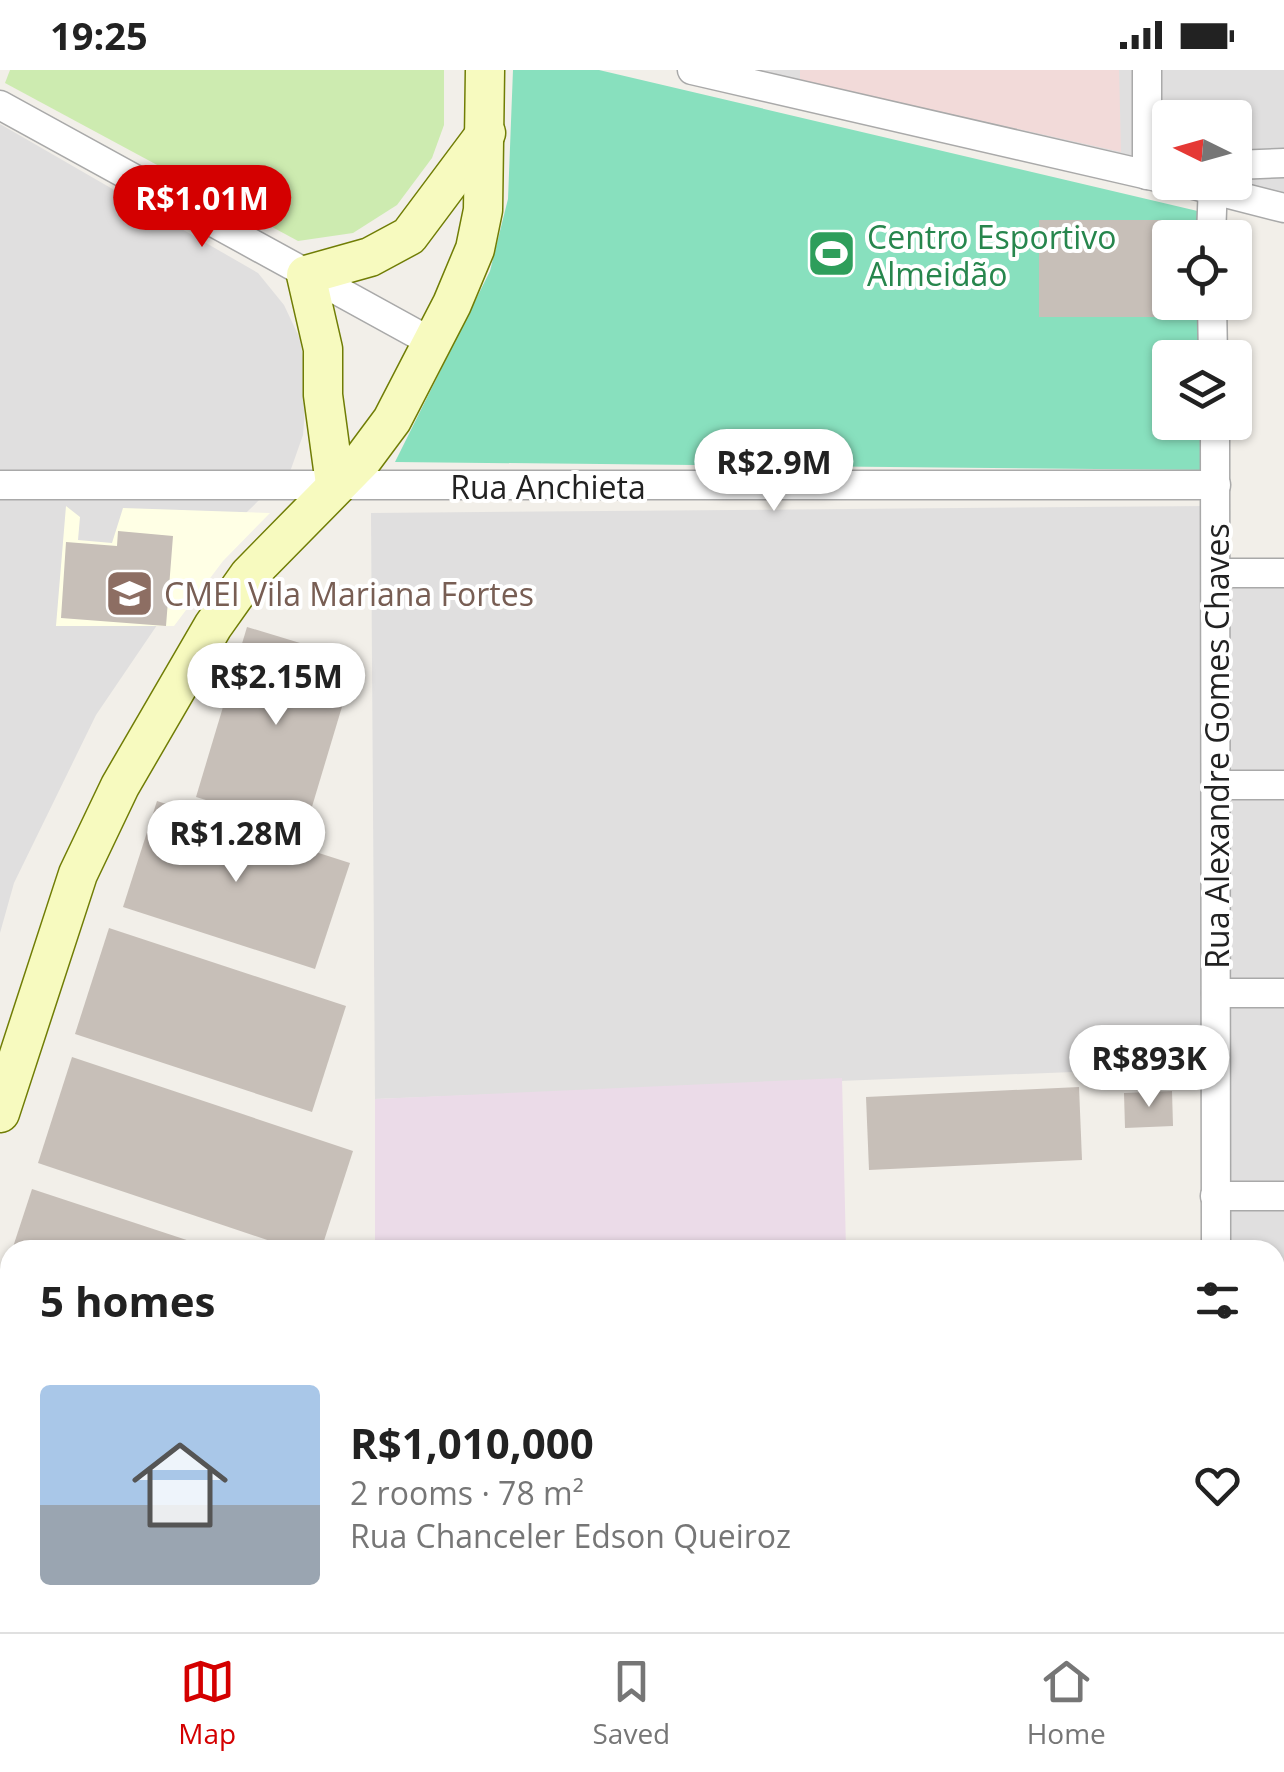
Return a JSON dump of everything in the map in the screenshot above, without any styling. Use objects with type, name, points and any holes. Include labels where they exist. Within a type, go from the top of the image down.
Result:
[{"type":"street","points":[[0,1113],[72,893],[120,786],[222,613],[249,576],[334,484],[363,459],[392,420],[433,343],[476,249],[484,210],[485,70]]},
{"type":"street","points":[[692,70],[1152,175]]},
{"type":"street","points":[[1147,70],[1152,115]]},
{"type":"street","points":[[0,105],[433,343]]},
{"type":"street","points":[[306,275],[370,257],[409,236],[486,133]]},
{"type":"street","points":[[1252,164],[1284,163]]},
{"type":"street","points":[[1252,199],[1284,208]]},
{"type":"street","points":[[306,275],[323,348],[323,395],[334,484]]},
{"type":"street","name":"Rua Alexandre Gomes Chaves","points":[[1215,440],[1216,1240]]},
{"type":"street","name":"Rua Anchieta","points":[[0,485],[1216,485]]},
{"type":"street","points":[[1216,573],[1284,572]]},
{"type":"street","points":[[1217,785],[1284,785]]},
{"type":"street","points":[[1216,994],[1284,993]]},
{"type":"street","points":[[1215,1196],[1284,1196]]},
{"type":"shaded area","points":[[702,70],[1284,70],[1284,208],[1252,191],[1252,100],[1152,100],[1152,176]]},
{"type":"shaded area","points":[[800,70],[1119,70],[1121,152],[800,80]]},
{"type":"shaded area","points":[[0,124],[258,273],[284,305],[300,339],[307,383],[303,435],[291,469],[208,550],[96,715],[14,883],[0,933]]},
{"type":"shaded area","name":"CMEI Vila Mariana Fortes","points":[[66,506],[80,517],[78,540],[112,543],[123,508],[270,513],[223,561],[174,626],[56,626]]},
{"type":"shaded area","points":[[1209,506],[1201,1067],[375,1099],[371,513]]},
{"type":"shaded area","points":[[1216,573],[1284,573],[1284,1240],[1216,1240]]},
{"type":"shaded area","points":[[842,1078],[846,1240],[375,1240],[375,1099]]},
{"type":"green space","points":[[10,70],[444,70],[444,125],[432,158],[397,205],[353,233],[298,241],[5,83]]},
{"type":"green space","name":"Centro Esportivo Almeidão","points":[[513,70],[599,70],[1206,213],[1206,220],[1152,220],[1152,320],[1205,320],[1205,340],[1152,340],[1152,440],[1204,440],[1204,470],[395,462],[490,271],[508,199]]},
{"type":"building","points":[[1039,220],[1152,220],[1152,317],[1039,317]]},
{"type":"building","points":[[118,531],[173,536],[166,626],[61,618],[66,542],[117,546]]},
{"type":"building","points":[[247,627],[356,660],[305,830],[196,797]]},
{"type":"building","points":[[157,801],[350,863],[315,969],[123,907]]},
{"type":"building","points":[[109,928],[346,1006],[312,1112],[75,1034]]},
{"type":"building","points":[[72,1057],[353,1151],[324,1240],[267,1240],[38,1163]]},
{"type":"building","points":[[1079,1087],[1082,1160],[869,1170],[866,1097]]},
{"type":"building","points":[[1172,1091],[1173,1126],[1125,1128],[1124,1093]]},
{"type":"building","points":[[32,1189],[187,1240],[15,1240]]},
{"type":"place","name":"Centro Esportivo Almeidão","points":[[832,254]]},
{"type":"place","name":"CMEI Vila Mariana Fortes","points":[[129,593]]}]
